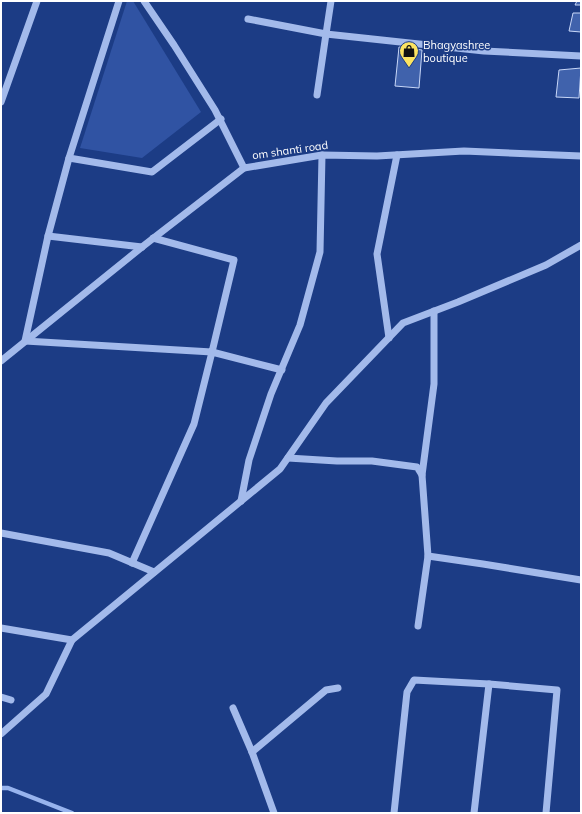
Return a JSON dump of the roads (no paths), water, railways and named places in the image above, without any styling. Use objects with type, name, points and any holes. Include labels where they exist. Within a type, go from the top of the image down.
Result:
[{"type":"street","points":[[1,102],[3,89],[37,1]]},
{"type":"street","points":[[25,341],[48,236],[69,158],[119,1]]},
{"type":"street","name":"om shanti road","points":[[144,1],[221,119],[244,168],[322,155],[376,156],[464,151],[581,156]]},
{"type":"street","points":[[318,95],[331,1]]},
{"type":"street","points":[[248,19],[326,34],[484,51],[581,56]]},
{"type":"street","points":[[69,158],[152,172],[221,119]]},
{"type":"street","points":[[241,501],[249,460],[271,394],[300,325],[320,252],[322,155]]},
{"type":"street","points":[[388,338],[377,254],[396,155]]},
{"type":"street","points":[[1,361],[153,238],[244,168]]},
{"type":"street","points":[[48,236],[142,247]]},
{"type":"street","points":[[132,563],[194,424],[234,260],[153,238]]},
{"type":"street","points":[[1,734],[46,694],[72,640],[280,469],[326,402],[403,323],[458,302],[546,265],[581,245]]},
{"type":"street","points":[[418,626],[428,556],[422,475],[434,384],[434,311]]},
{"type":"street","points":[[25,341],[212,352],[282,370]]},
{"type":"street","points":[[288,458],[337,461],[372,461],[417,467],[422,475]]},
{"type":"street","points":[[1,533],[109,553],[154,572]]},
{"type":"street","points":[[428,556],[581,580]]},
{"type":"street","points":[[1,628],[72,640]]},
{"type":"street","points":[[394,813],[407,692],[414,680],[489,684],[557,690],[546,813]]},
{"type":"street","points":[[474,813],[489,684]]},
{"type":"street","points":[[252,752],[326,690],[338,688]]},
{"type":"street","points":[[1,696],[11,700]]},
{"type":"street","points":[[233,708],[252,752],[274,813]]},
{"type":"waterway","points":[[1,788],[8,788],[72,813]]},
{"type":"place","name":"Bhagyashree boutique","points":[[409,68]]}]
